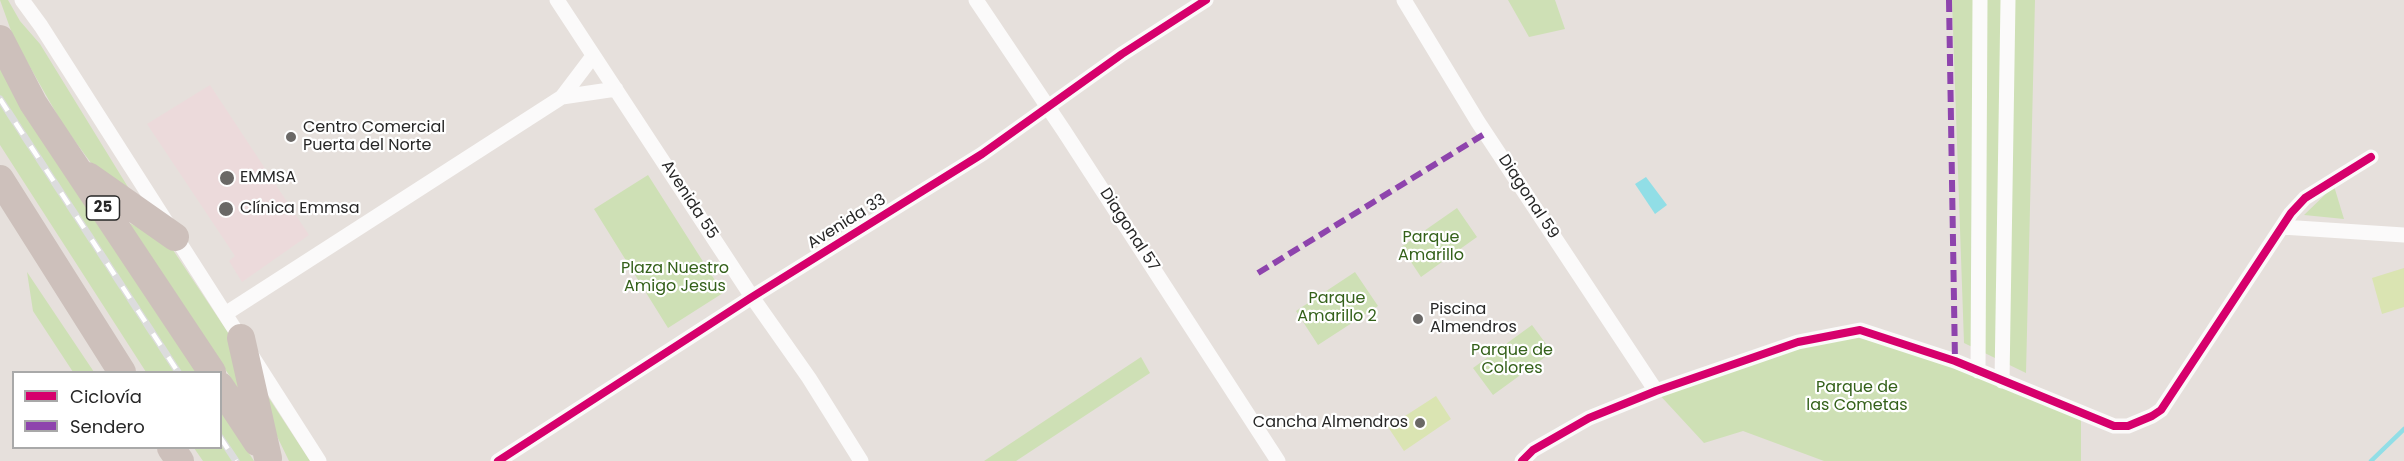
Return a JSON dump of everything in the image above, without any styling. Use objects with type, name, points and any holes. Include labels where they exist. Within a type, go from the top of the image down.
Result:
[{"type":"highway","name":"25","points":[[0,39],[33,103],[211,371]]},
{"type":"highway","points":[[76,167],[175,237]]},
{"type":"highway","points":[[0,179],[121,371]]},
{"type":"highway","points":[[241,338],[269,459]]},
{"type":"highway","points":[[222,389],[269,459]]},
{"type":"street","points":[[22,0],[320,461]]},
{"type":"street","name":"Avenida 55","points":[[557,0],[861,461]]},
{"type":"street","name":"Diagonal 57","points":[[976,0],[1278,461]]},
{"type":"street","name":"Avenida 33","points":[[498,461],[752,297],[982,154],[1122,54],[1206,0]]},
{"type":"street","name":"Diagonal 59","points":[[1404,0],[1478,122],[1656,391]]},
{"type":"street","points":[[1978,371],[1980,0]]},
{"type":"street","points":[[2002,381],[2008,0]]},
{"type":"street","points":[[225,314],[562,97],[593,56]]},
{"type":"street","points":[[562,97],[616,89]]},
{"type":"street","points":[[1522,461],[1533,450],[1588,418],[1656,391],[1798,342],[1860,330],[1978,371],[2114,426],[2128,426],[2161,410],[2282,226],[2305,198],[2371,157]]},
{"type":"street","points":[[2282,226],[2404,235]]},
{"type":"shaded area","name":"EMMSA","points":[[210,85],[309,235],[242,282],[229,261],[235,256],[147,124]]},
{"type":"green space","points":[[0,0],[8,0],[20,21],[40,44],[139,205],[105,182],[63,125],[14,39]]},
{"type":"green space","points":[[1508,0],[1555,0],[1565,29],[1529,37]]},
{"type":"green space","points":[[1952,0],[2035,0],[2026,373],[1964,343]]},
{"type":"green space","points":[[0,62],[195,371],[145,371],[0,145]]},
{"type":"green space","name":"Plaza Nuestro Amigo Jesus","points":[[648,175],[723,293],[668,328],[594,209]]},
{"type":"green space","points":[[2334,186],[2344,219],[2304,215]]},
{"type":"green space","name":"Parque Amarillo","points":[[1457,208],[1477,237],[1421,277],[1401,247]]},
{"type":"green space","points":[[127,222],[167,241],[237,346],[247,402]]},
{"type":"green space","points":[[2404,268],[2404,307],[2382,314],[2372,278]]},
{"type":"green space","points":[[27,272],[93,371],[72,371],[33,311]]},
{"type":"green space","name":"Parque Amarillo 2","points":[[1355,272],[1378,306],[1318,345],[1296,311]]},
{"type":"green space","name":"Parque de Colores","points":[[1532,325],[1552,352],[1493,395],[1473,368]]},
{"type":"green space","name":"Parque de las Cometas","points":[[1860,331],[2081,417],[2081,461],[1824,461],[1743,431],[1704,443],[1656,391]]},
{"type":"green space","points":[[1141,357],[1150,373],[1016,461],[984,461]]},
{"type":"green space","points":[[263,389],[310,461],[289,461],[273,428]]},
{"type":"green space","name":"Cancha Almendros","points":[[1436,396],[1451,419],[1404,451],[1388,427]]},
{"type":"green space","points":[[222,412],[254,461],[203,461],[195,449],[222,449]]},
{"type":"water","points":[[1646,177],[1667,205],[1655,214],[1635,184]]},
{"type":"waterway","points":[[2371,461],[2404,429]]},
{"type":"railway","points":[[0,99],[177,371]]},
{"type":"railway","points":[[222,440],[236,461]]},
{"type":"marked path","points":[[1949,0],[1955,361]]},
{"type":"marked path","points":[[1258,273],[1486,133]]},
{"type":"cycle path","points":[[498,461],[752,297],[982,154],[1122,54],[1206,0]]},
{"type":"cycle path","points":[[1522,461],[1533,450],[1589,418],[1656,391],[1798,342],[1860,330],[1955,361],[2114,426],[2128,426],[2161,410],[2291,213],[2305,198],[2371,157]]},
{"type":"place","name":"Centro Comercial Puerta del Norte","points":[[291,137]]},
{"type":"place","name":"EMMSA","points":[[227,178]]},
{"type":"place","name":"Clínica Emmsa","points":[[226,209]]},
{"type":"place","name":"Piscina Almendros","points":[[1418,319]]},
{"type":"place","name":"Cancha Almendros","points":[[1420,423]]}]
